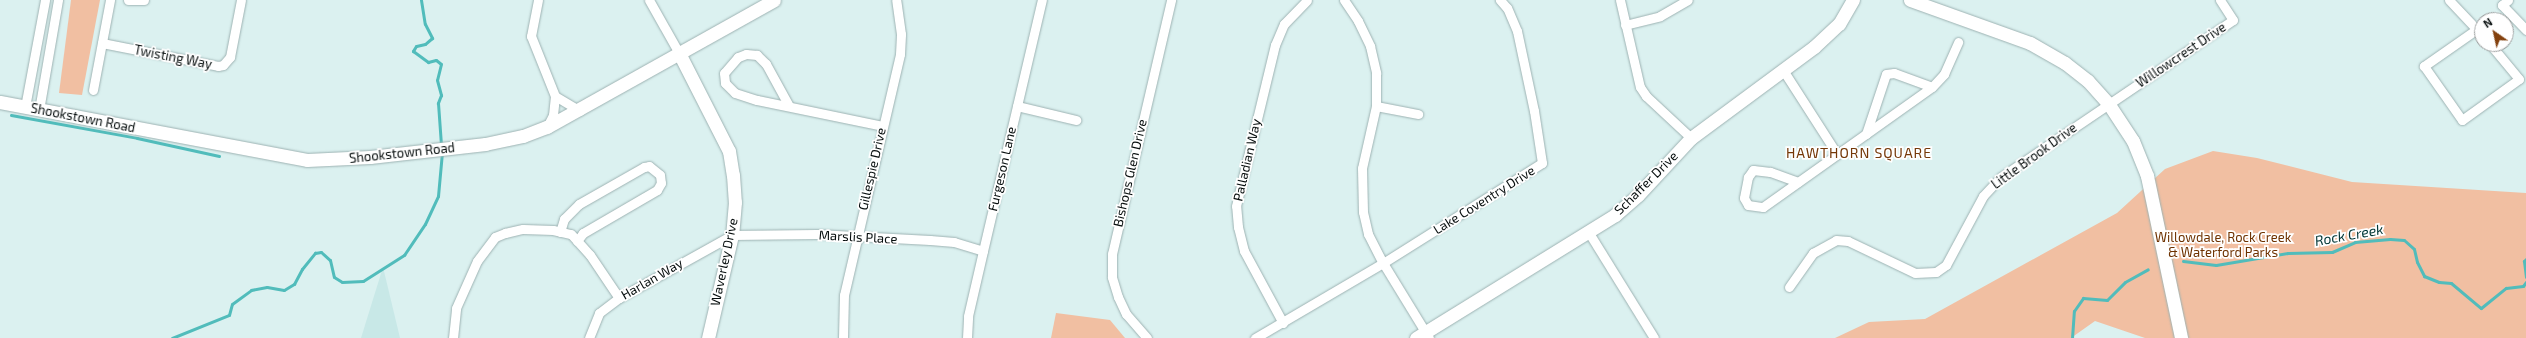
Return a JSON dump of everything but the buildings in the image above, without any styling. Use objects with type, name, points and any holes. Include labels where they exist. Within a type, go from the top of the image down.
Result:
[{"type":"street","points":[[25,107],[45,0]]},
{"type":"street","points":[[39,110],[58,0]]},
{"type":"street","points":[[93,90],[110,0]]},
{"type":"street","points":[[128,0],[144,0]]},
{"type":"street","name":"Twisting Way","points":[[102,43],[218,66],[223,65],[230,57],[241,0]]},
{"type":"street","points":[[538,0],[531,36],[555,96],[553,115],[547,127]]},
{"type":"street","points":[[649,0],[680,55]]},
{"type":"street","name":"Shookstown Road","points":[[0,102],[307,160],[400,153],[485,144],[523,136],[547,127],[580,111],[774,0]]},
{"type":"street","name":"Gillespie Drive","points":[[843,338],[844,295],[882,126],[900,54],[901,34],[896,0]]},
{"type":"street","name":"Furgeson Lane","points":[[967,338],[968,316],[1042,0]]},
{"type":"street","name":"Bishops Glen Drive","points":[[1147,338],[1126,314],[1118,297],[1112,277],[1112,254],[1171,0]]},
{"type":"street","name":"Palladian Way","points":[[1283,324],[1244,251],[1238,227],[1236,206],[1275,45],[1284,24],[1307,0]]},
{"type":"street","points":[[1344,0],[1358,21],[1370,46],[1376,73],[1376,106],[1362,168],[1361,191],[1368,234],[1423,336]]},
{"type":"street","name":"Lake Coventry Drive","points":[[1383,263],[1542,164],[1534,111],[1517,31],[1507,8],[1500,0]]},
{"type":"street","points":[[1620,0],[1640,87],[1646,96],[1691,138]]},
{"type":"street","points":[[1625,25],[1660,16],[1688,0]]},
{"type":"street","name":"Schaffer Drive","points":[[1423,336],[1589,233],[1615,215],[1638,195],[1691,138],[1783,70],[1839,24],[1853,0]]},
{"type":"street","points":[[1910,0],[2030,43],[2065,63],[2088,81],[2108,103],[2133,141],[2147,176],[2181,338]]},
{"type":"street","name":"Willowcrest Drive","points":[[2108,103],[2233,20],[2220,0]]},
{"type":"street","points":[[2449,0],[2474,27]]},
{"type":"street","points":[[2508,0],[2502,5],[2526,30]]},
{"type":"street","points":[[2474,35],[2424,66],[2462,120],[2519,80],[2496,52]]},
{"type":"street","points":[[1798,182],[1770,172],[1753,170],[1748,176],[1744,198],[1748,205],[1763,207],[1932,87],[1944,74],[1958,42]]},
{"type":"street","points":[[789,106],[766,64],[757,55],[746,54],[738,58],[724,73],[725,83],[735,94],[789,106],[882,126]]},
{"type":"street","name":"Waverley Drive","points":[[680,55],[729,151],[735,202],[732,235],[708,338]]},
{"type":"street","points":[[1783,70],[1837,154]]},
{"type":"street","points":[[1866,134],[1886,74],[1894,72],[1932,87]]},
{"type":"street","points":[[555,96],[580,111]]},
{"type":"street","name":"Little Brook Drive","points":[[1789,287],[1813,253],[1836,240],[1848,241],[1915,273],[1936,272],[1946,265],[1983,196],[2001,177],[2108,103]]},
{"type":"street","points":[[1017,106],[1076,120]]},
{"type":"street","points":[[1376,106],[1418,114]]},
{"type":"street","points":[[560,232],[564,219],[570,211],[644,167],[649,166],[660,175],[661,183],[656,190],[583,233],[577,241]]},
{"type":"street","points":[[453,338],[456,308],[477,261],[495,238],[523,229],[570,234],[590,255],[619,298]]},
{"type":"street","points":[[1589,233],[1654,338]]},
{"type":"street","name":"Marslis Place","points":[[732,235],[802,234],[954,242],[983,251]]},
{"type":"street","name":"Harlan Way","points":[[589,338],[599,312],[619,298],[732,235]]},
{"type":"street","points":[[1255,338],[1283,324],[1383,263]]},
{"type":"shaded area","points":[[383,267],[400,338],[361,338]]},
{"type":"green space","points":[[71,0],[100,0],[82,95],[59,93]]},
{"type":"green space","name":"Willowdale, Rock Creek & Waterford Parks","points":[[2213,151],[2257,158],[2352,182],[2526,193],[2526,338],[2145,338],[2095,321],[2071,338],[1835,338],[1869,322],[1925,319],[2117,213],[2165,169]]},
{"type":"green space","points":[[1056,313],[1110,320],[1125,338],[1051,338]]},
{"type":"waterway","points":[[421,0],[425,24],[432,38],[425,44],[416,46],[413,51],[428,62],[436,60],[441,64],[437,80],[441,95],[438,103],[441,145]]},
{"type":"waterway","points":[[11,115],[137,138],[219,156]]},
{"type":"waterway","points":[[172,338],[229,315],[232,304],[251,290],[267,287],[284,290],[294,284],[302,269],[315,253],[321,252],[330,260],[334,277],[342,282],[363,281],[404,255],[425,224],[438,196],[442,152]]},
{"type":"waterway","name":"Rock Creek","points":[[2183,261],[2216,265],[2288,253],[2332,252],[2355,242],[2390,239],[2404,240],[2414,249],[2417,262],[2424,276],[2439,282],[2451,283],[2481,308],[2506,288],[2523,286],[2526,282]]},
{"type":"waterway","name":"Rock Creek","points":[[2526,259],[2524,261],[2526,277]]},
{"type":"waterway","name":"Rock Creek","points":[[2072,338],[2074,311],[2083,298],[2107,300],[2125,282],[2148,269]]},
{"type":"district","name":"HAWTHORN SQUARE","points":[[1859,153]]}]
